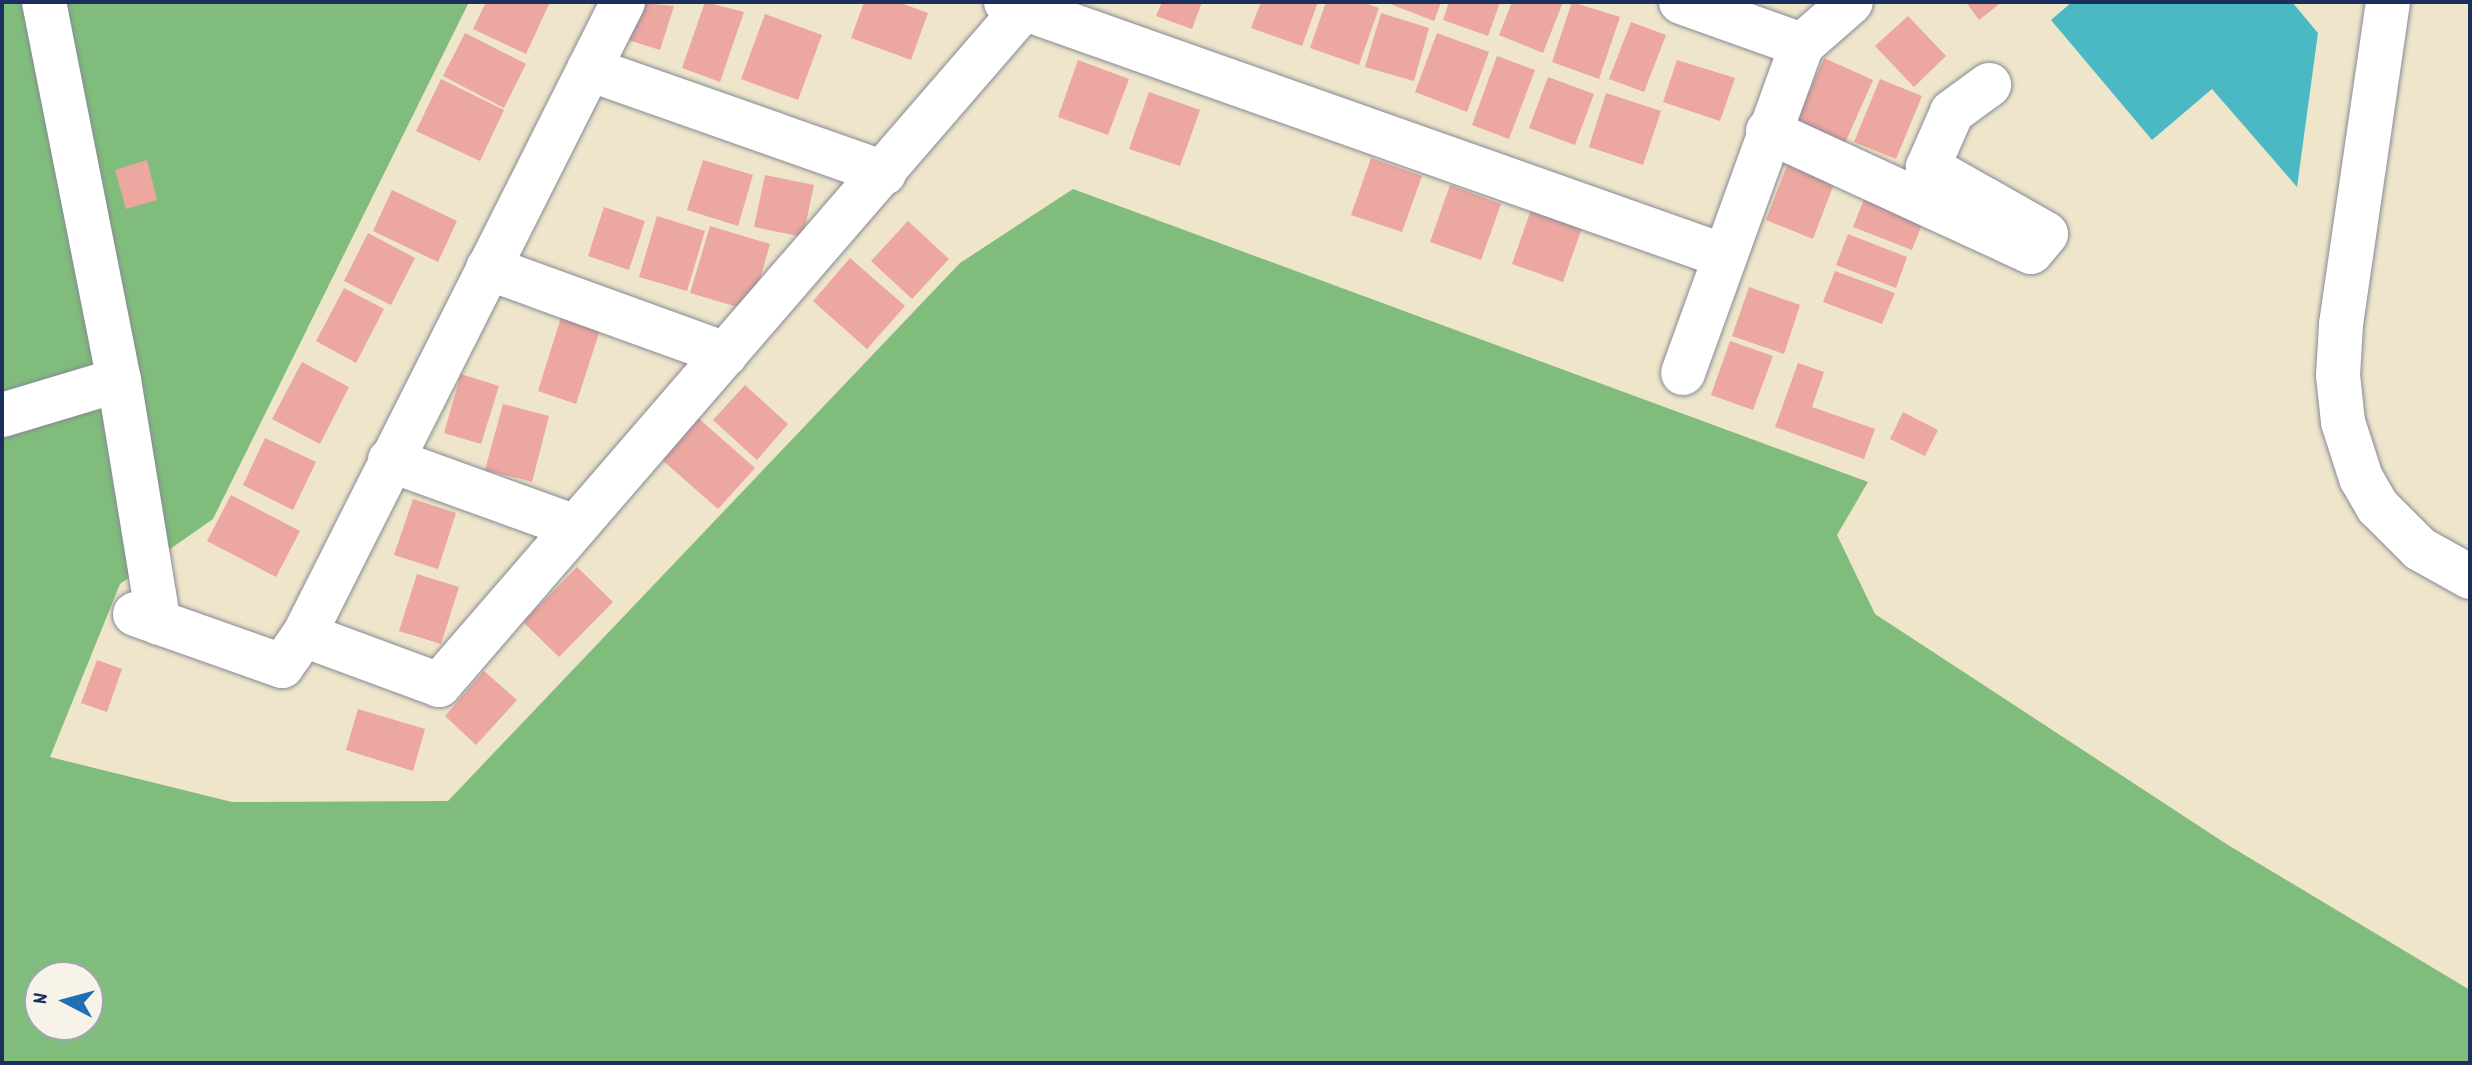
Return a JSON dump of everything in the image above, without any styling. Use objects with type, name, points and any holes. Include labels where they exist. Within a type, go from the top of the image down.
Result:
[{"type":"street","points":[[44,2],[119,380],[147,619],[282,666],[304,635],[623,2]]},
{"type":"street","points":[[1681,2],[1802,45]]},
{"type":"street","points":[[1683,373],[1768,131],[1802,45],[1851,2]]},
{"type":"street","points":[[304,635],[439,685],[884,173],[1015,5],[1724,256]]},
{"type":"street","points":[[2380,9],[2341,325],[2338,375],[2343,422],[2361,478],[2378,507],[2420,549],[2470,577]]},
{"type":"street","points":[[589,69],[884,173]]},
{"type":"street","points":[[1768,131],[2031,252],[2046,234],[1928,167],[1952,112],[1989,85]]},
{"type":"street","points":[[488,268],[726,354]]},
{"type":"street","points":[[2,415],[119,380]]},
{"type":"street","points":[[390,460],[575,527]]},
{"type":"green space","points":[[2,2],[469,2],[213,519],[120,584],[50,757],[232,802],[448,801],[960,263],[1073,189],[1868,482],[1837,535],[1875,614],[2228,845],[2470,990],[2470,1063],[2,1063]]},
{"type":"water","points":[[2072,2],[2292,2],[2318,33],[2297,187],[2212,89],[2152,140],[2051,20]]},
{"type":"building","points":[[486,2],[550,2],[526,54],[473,29]]},
{"type":"building","points":[[633,2],[674,6],[660,50],[622,38]]},
{"type":"building","points":[[705,2],[744,12],[720,82],[682,68]]},
{"type":"building","points":[[864,2],[898,2],[928,13],[911,60],[851,38]]},
{"type":"building","points":[[1162,2],[1202,2],[1192,29],[1156,16]]},
{"type":"building","points":[[1261,2],[1318,2],[1302,46],[1251,28]]},
{"type":"building","points":[[1326,2],[1362,2],[1379,8],[1359,65],[1310,48]]},
{"type":"building","points":[[1385,2],[1441,2],[1434,21]]},
{"type":"building","points":[[1449,2],[1500,2],[1488,36],[1443,20]]},
{"type":"building","points":[[1512,2],[1563,2],[1543,53],[1499,35]]},
{"type":"building","points":[[1572,2],[1620,17],[1599,79],[1552,62]]},
{"type":"building","points":[[1966,2],[2002,2],[1979,20]]},
{"type":"building","points":[[1381,13],[1429,28],[1414,81],[1365,67]]},
{"type":"building","points":[[765,14],[822,35],[798,100],[741,79]]},
{"type":"building","points":[[1908,16],[1946,56],[1914,87],[1875,46]]},
{"type":"building","points":[[1631,22],[1666,35],[1644,92],[1609,79]]},
{"type":"building","points":[[465,33],[526,64],[504,108],[443,76]]},
{"type":"building","points":[[1437,33],[1489,52],[1467,112],[1415,92]]},
{"type":"building","points":[[1497,56],[1535,70],[1509,139],[1472,125]]},
{"type":"building","points":[[1824,58],[1873,80],[1842,150],[1793,128]]},
{"type":"building","points":[[1078,60],[1129,79],[1108,135],[1058,117]]},
{"type":"building","points":[[1677,60],[1735,78],[1720,121],[1663,102]]},
{"type":"building","points":[[1548,77],[1594,94],[1575,145],[1529,128]]},
{"type":"building","points":[[441,79],[504,110],[480,161],[416,131]]},
{"type":"building","points":[[1880,79],[1922,96],[1896,159],[1854,142]]},
{"type":"building","points":[[1149,92],[1200,110],[1180,166],[1129,149]]},
{"type":"building","points":[[1606,93],[1661,111],[1643,165],[1589,147]]},
{"type":"building","points":[[1371,158],[1422,176],[1402,232],[1351,215]]},
{"type":"building","points":[[147,160],[157,200],[126,209],[115,170]]},
{"type":"building","points":[[703,160],[753,175],[738,226],[687,210]]},
{"type":"building","points":[[1788,163],[1835,181],[1813,239],[1766,220]]},
{"type":"building","points":[[765,175],[814,185],[803,237],[754,227]]},
{"type":"building","points":[[1450,185],[1501,204],[1481,260],[1430,242]]},
{"type":"building","points":[[392,190],[457,221],[438,262],[373,231]]},
{"type":"building","points":[[1865,197],[1924,219],[1912,250],[1853,227]]},
{"type":"building","points":[[604,207],[645,221],[629,270],[588,256]]},
{"type":"building","points":[[1532,207],[1583,225],[1563,282],[1512,264]]},
{"type":"building","points":[[657,216],[705,231],[687,291],[639,277]]},
{"type":"building","points":[[908,221],[949,259],[912,299],[871,261]]},
{"type":"building","points":[[710,226],[770,244],[751,311],[690,293]]},
{"type":"building","points":[[368,233],[415,258],[391,305],[344,281]]},
{"type":"building","points":[[1848,234],[1907,257],[1896,288],[1836,265]]},
{"type":"building","points":[[850,258],[905,306],[867,349],[813,301]]},
{"type":"building","points":[[1835,271],[1895,293],[1882,324],[1823,302]]},
{"type":"building","points":[[1749,287],[1800,305],[1784,354],[1732,336]]},
{"type":"building","points":[[344,288],[384,309],[356,363],[316,341]]},
{"type":"building","points":[[563,311],[602,324],[576,404],[538,391]]},
{"type":"building","points":[[1730,341],[1773,356],[1753,410],[1711,395]]},
{"type":"building","points":[[302,362],[349,387],[320,444],[272,419]]},
{"type":"building","points":[[1798,363],[1824,372],[1812,407],[1875,429],[1864,459],[1775,427]]},
{"type":"building","points":[[461,374],[499,386],[481,444],[444,433]]},
{"type":"building","points":[[745,385],[788,424],[757,460],[713,420]]},
{"type":"building","points":[[503,404],[549,416],[532,482],[485,470]]},
{"type":"building","points":[[1903,412],[1938,430],[1925,456],[1890,439]]},
{"type":"building","points":[[697,417],[755,468],[718,509],[661,459]]},
{"type":"building","points":[[265,438],[316,462],[293,510],[243,485]]},
{"type":"building","points":[[231,495],[300,531],[276,577],[207,541]]},
{"type":"building","points":[[413,499],[456,513],[438,569],[394,555]]},
{"type":"building","points":[[577,567],[613,602],[559,657],[523,622]]},
{"type":"building","points":[[417,574],[459,587],[441,644],[399,631]]},
{"type":"building","points":[[97,660],[122,669],[107,712],[81,703]]},
{"type":"building","points":[[484,671],[517,700],[476,745],[445,716]]},
{"type":"building","points":[[358,709],[425,729],[413,771],[346,750]]}]
